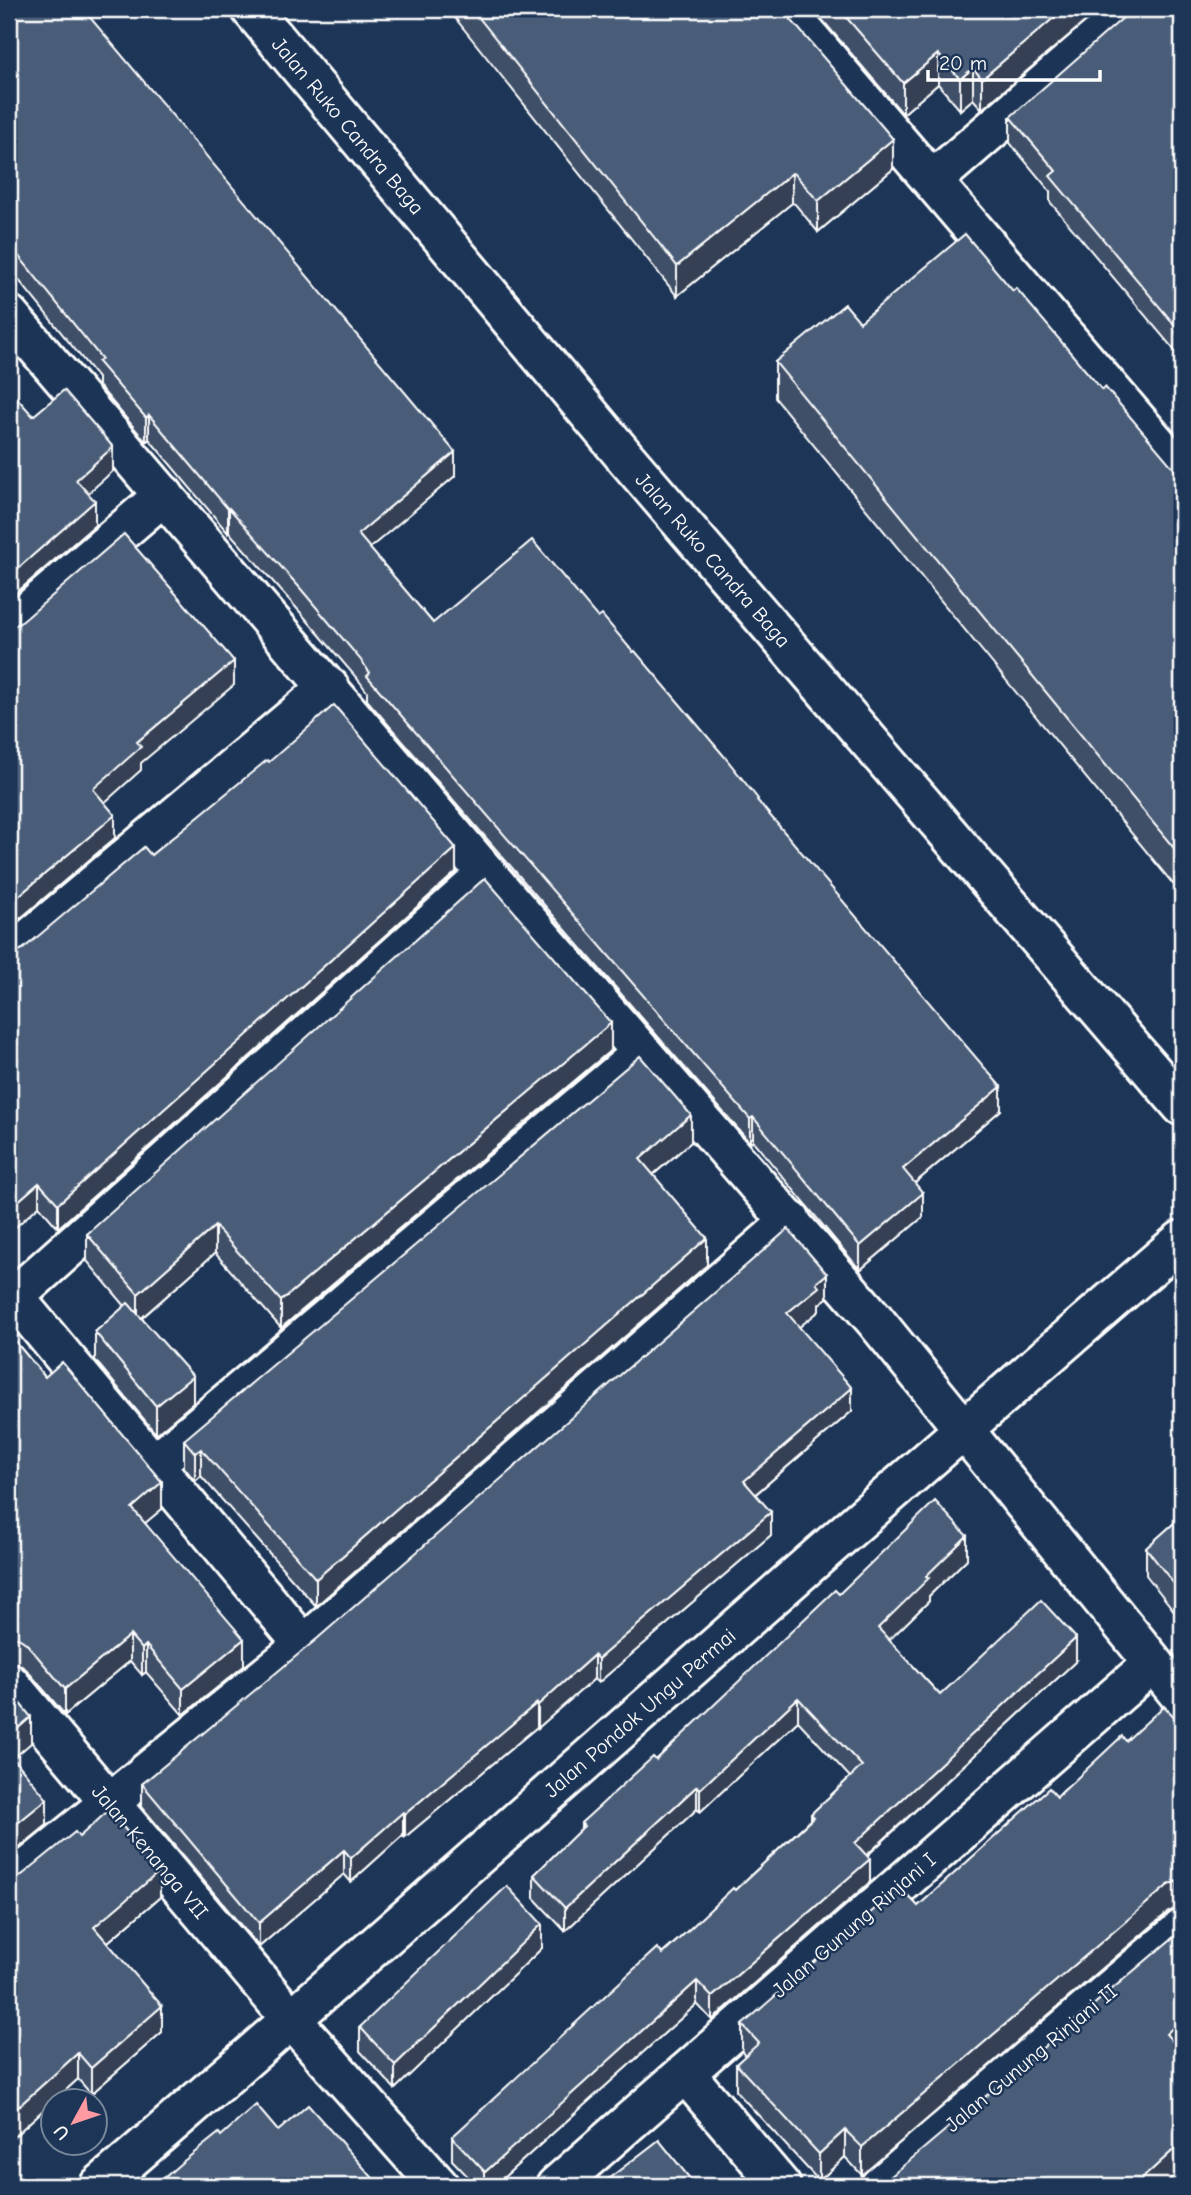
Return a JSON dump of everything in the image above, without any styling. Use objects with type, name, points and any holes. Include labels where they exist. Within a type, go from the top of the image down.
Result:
[{"type":"street","name":"Jalan Ruko Candra Baga","points":[[251,9],[626,458],[1182,1105]]},
{"type":"street","points":[[785,9],[1182,473]]},
{"type":"street","points":[[933,180],[1131,9]]},
{"type":"street","points":[[1169,9],[1182,24]]},
{"type":"street","points":[[12,324],[164,495],[487,874],[791,1221],[1182,1698]]},
{"type":"street","points":[[9,628],[164,495]]},
{"type":"street","points":[[9,956],[329,687]]},
{"type":"street","points":[[304,1644],[11,1294],[487,874]]},
{"type":"street","points":[[154,1464],[642,1053]]},
{"type":"street","points":[[9,1884],[304,1644],[791,1221]]},
{"type":"street","name":"Jalan Pondok Ungu Permai","points":[[99,2186],[292,2021],[962,1428],[1182,1240]]},
{"type":"street","name":"Jalan Gunung Rinjani I","points":[[556,2186],[1152,1664]]},
{"type":"street","name":"Jalan Kenanga VII","points":[[9,1683],[292,2021],[439,2186]]},
{"type":"street","name":"Jalan Gunung Rinjani II","points":[[880,2186],[1182,1929]]},
{"type":"street","points":[[685,2073],[781,2186]]},
{"type":"building","points":[[9,9],[83,9],[455,452],[358,534],[433,623],[532,540],[598,618],[602,615],[633,652],[635,651],[724,756],[757,800],[1001,1087],[903,1169],[923,1193],[860,1246],[753,1117],[750,1119],[367,676],[370,673],[360,659],[300,588],[228,509],[149,415],[146,418],[98,362],[102,359],[9,244]]},
{"type":"building","points":[[472,9],[782,9],[893,139],[818,201],[792,173],[677,266]]},
{"type":"building","points":[[839,9],[1064,9],[982,79],[973,68],[960,79],[938,54],[903,83]]},
{"type":"building","points":[[1133,9],[1159,9],[1182,26],[1182,340],[1176,332],[1179,330],[1050,176],[1056,171],[1010,117]]},
{"type":"building","points":[[965,234],[1013,291],[1016,288],[1102,390],[1105,387],[1182,478],[1182,858],[775,362],[845,304],[860,322]]},
{"type":"building","points":[[9,389],[33,416],[64,390],[113,447],[76,480],[95,501],[9,576]]},
{"type":"building","points":[[124,534],[234,661],[137,742],[141,747],[93,789],[115,815],[9,904],[9,625],[14,626],[23,621]]},
{"type":"building","points":[[334,705],[456,848],[58,1204],[39,1183],[9,1209],[9,953],[23,949],[144,847],[151,855],[267,760],[269,762]]},
{"type":"building","points":[[485,878],[611,1023],[281,1301],[215,1226],[138,1294],[87,1234]]},
{"type":"building","points":[[640,1056],[691,1115],[640,1159],[707,1238],[316,1579],[201,1449],[195,1453],[184,1440]]},
{"type":"building","points":[[788,1229],[827,1274],[816,1283],[819,1287],[787,1313],[852,1388],[744,1481],[771,1512],[598,1659],[594,1655],[538,1705],[537,1703],[405,1814],[403,1812],[351,1858],[344,1850],[259,1923],[142,1784],[318,1638]]},
{"type":"building","points":[[128,1303],[193,1376],[156,1406],[95,1332]]},
{"type":"building","points":[[9,1334],[45,1377],[62,1362],[162,1482],[132,1508],[244,1639],[183,1689],[146,1645],[142,1649],[130,1635],[65,1689],[26,1643],[17,1637],[9,1636]]},
{"type":"building","points":[[935,1501],[967,1536],[878,1628],[940,1695],[1041,1600],[1076,1638],[855,1843],[870,1859],[712,1997],[697,1981],[485,2172],[452,2137],[657,1948],[663,1954],[733,1888],[735,1890],[814,1817],[811,1814],[862,1766],[798,1698],[700,1789],[697,1786],[565,1908],[534,1875],[584,1826],[581,1823],[653,1757],[656,1760],[835,1590],[839,1594]]},
{"type":"building","points":[[1182,1516],[1182,1594],[1146,1548]]},
{"type":"building","points":[[9,1690],[31,1717],[9,1736]]},
{"type":"building","points":[[1164,1706],[1182,1725],[1182,1881],[1168,1885],[862,2147],[845,2130],[819,2154],[736,2064],[759,2043],[742,2025],[900,1887],[918,1906],[1049,1788],[1057,1797],[1122,1736],[1126,1741]]},
{"type":"building","points":[[9,1753],[47,1799],[9,1830]]},
{"type":"building","points":[[109,1810],[160,1871],[94,1927],[162,2006],[91,2068],[78,2053],[38,2086],[9,2115],[9,1879],[22,1875],[75,1832],[79,1837]]},
{"type":"building","points":[[507,1886],[542,1924],[395,2065],[360,2027]]},
{"type":"building","points":[[1182,1930],[1182,2019],[1166,2034],[1182,2051],[1182,2142],[1134,2186],[899,2186],[890,2177]]},
{"type":"building","points":[[256,2105],[278,2131],[308,2105],[380,2186],[155,2186],[219,2133],[221,2136]]},
{"type":"building","points":[[659,2140],[696,2186],[599,2186]]}]
